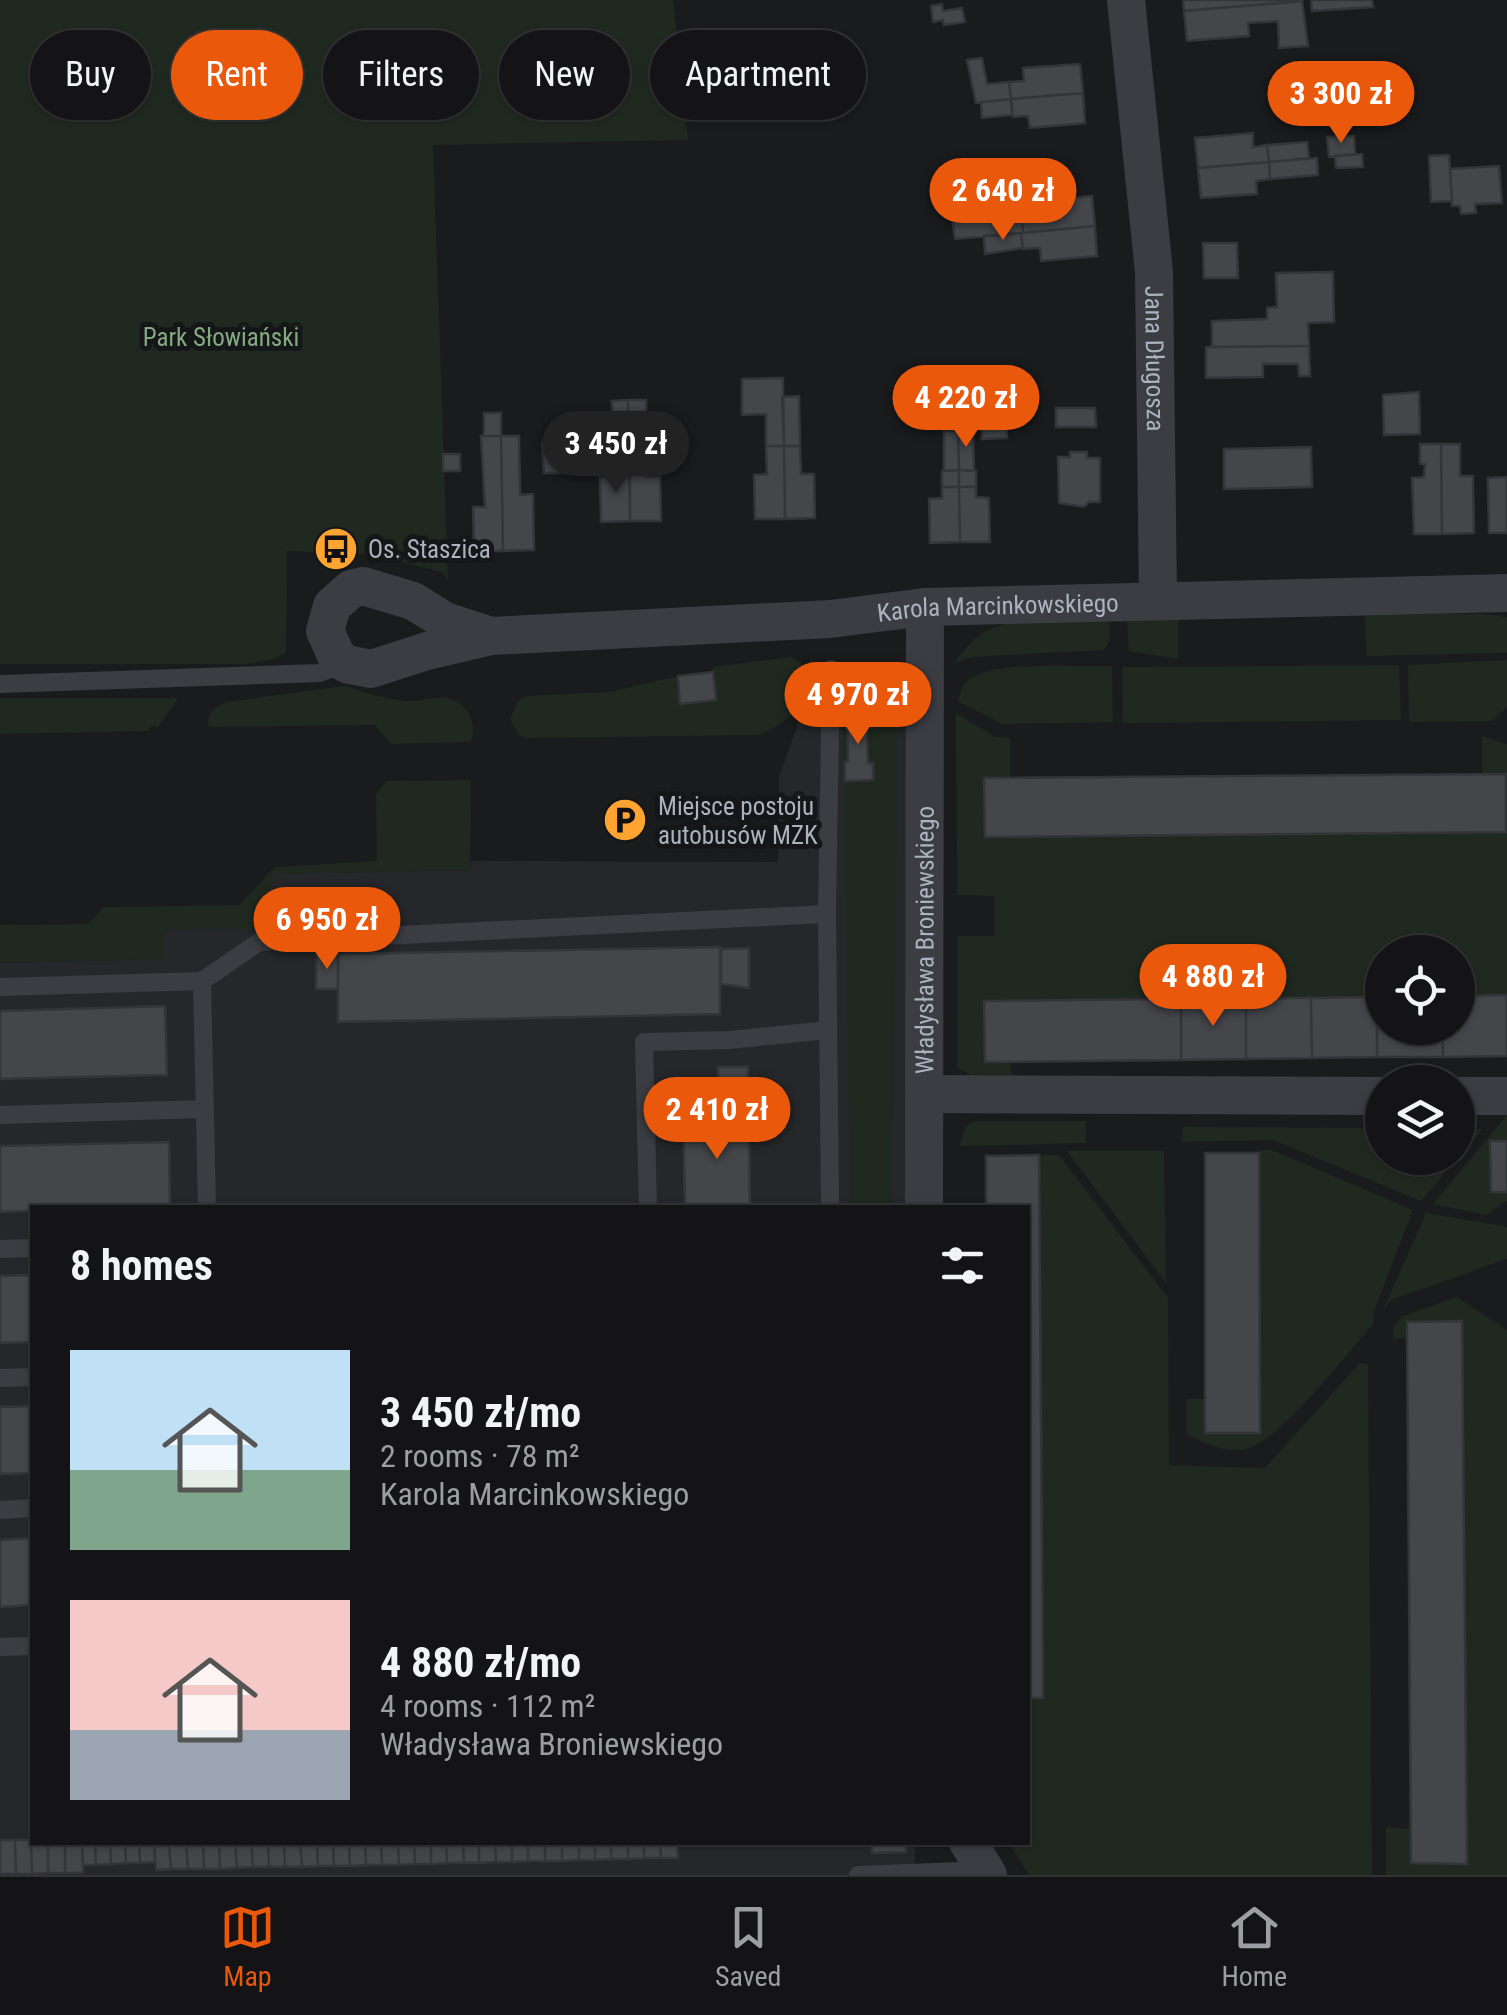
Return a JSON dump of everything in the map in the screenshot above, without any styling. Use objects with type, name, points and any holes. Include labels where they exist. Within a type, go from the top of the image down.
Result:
[{"type":"street","name":"Jana Długosza","points":[[1126,0],[1154,272],[1158,599]]},
{"type":"street","points":[[364,586],[413,601],[445,621],[491,636],[372,669],[346,664],[329,644],[326,618],[340,596],[364,586]]},
{"type":"street","name":"Karola Marcinkowskiego","points":[[491,636],[830,619],[925,607],[1507,593]]},
{"type":"street","name":"Władysława Broniewskiego","points":[[924,1205],[925,607]]},
{"type":"street","name":"Władysława Broniewskiego","points":[[924,1094],[1365,1096]]},
{"type":"street","points":[[1475,1096],[1507,1096]]},
{"type":"lane","points":[[0,684],[319,673],[346,664]]},
{"type":"lane","points":[[830,669],[830,1205]]},
{"type":"lane","points":[[0,987],[202,981],[259,942],[827,914]]},
{"type":"lane","points":[[202,981],[207,1205]]},
{"type":"lane","points":[[648,1205],[644,1042],[730,1040],[828,1030]]},
{"type":"lane","points":[[0,1115],[204,1109]]},
{"type":"lane","points":[[0,1249],[30,1248]]},
{"type":"lane","points":[[0,1378],[30,1377]]},
{"type":"lane","points":[[0,1510],[30,1508]]},
{"type":"lane","points":[[0,1647],[30,1646]]},
{"type":"lane","points":[[858,1875],[980,1862]]},
{"type":"shaded area","points":[[914,664],[915,1205],[30,1205],[30,1845],[915,1845],[915,1875],[0,1875],[0,963],[160,959],[159,917],[265,914],[274,874],[470,870],[471,861],[778,862],[779,776],[819,667]]},
{"type":"green space","name":"Park Słowiański","points":[[0,0],[673,0],[676,30],[650,30],[650,120],[686,120],[688,140],[433,145],[448,580],[442,572],[370,554],[287,551],[286,653],[274,659],[246,664],[0,664]]},
{"type":"green space","points":[[1364,614],[1507,617],[1507,653],[1367,656]]},
{"type":"green space","points":[[1178,619],[1178,659],[1129,651],[1127,620]]},
{"type":"green space","points":[[1109,620],[1109,642],[1104,650],[970,657],[954,664],[978,637],[1000,625]]},
{"type":"green space","points":[[790,657],[805,667],[812,678],[812,689],[796,711],[759,735],[525,738],[518,734],[510,719],[518,701],[527,696],[610,692],[678,676],[680,703],[715,700],[713,667]]},
{"type":"green space","points":[[1507,660],[1507,707],[1492,721],[1409,722],[1408,665]]},
{"type":"green space","points":[[1399,665],[1401,720],[1123,723],[1122,667]]},
{"type":"green space","points":[[1112,666],[1113,722],[1002,724],[958,701],[968,680],[988,671]]},
{"type":"green space","points":[[857,668],[881,677],[892,695],[896,720],[892,1205],[850,1205],[843,681],[847,672]]},
{"type":"green space","points":[[345,686],[399,700],[455,700],[472,721],[471,742],[391,744],[375,725],[208,724],[211,713],[227,702]]},
{"type":"green space","points":[[0,698],[177,700],[158,727],[152,726],[148,731],[0,734]]},
{"type":"green space","points":[[956,713],[995,737],[1010,738],[1010,778],[984,778],[986,837],[1506,832],[1506,774],[1482,774],[1482,736],[1507,744],[1507,995],[1475,996],[1475,935],[1365,935],[1365,997],[985,1001],[1011,1061],[1011,1076],[971,1075],[957,1067],[957,936],[995,936],[995,896],[957,895]]},
{"type":"green space","points":[[471,780],[470,870],[275,874],[273,914],[292,915],[274,928],[165,930],[165,959],[0,963],[0,925],[88,924],[104,907],[239,905],[275,867],[377,861],[376,794],[387,781]]},
{"type":"green space","points":[[1507,1115],[1507,1141],[1490,1142],[1491,1192],[1507,1192],[1507,1201],[1486,1215],[1433,1204],[1457,1175],[1475,1175],[1475,1153]]},
{"type":"green space","points":[[975,1121],[1086,1121],[1086,1143],[959,1146],[966,1126]]},
{"type":"green space","points":[[1183,1127],[1365,1128],[1365,1175],[1443,1175],[1421,1201],[1273,1140],[1182,1142]]},
{"type":"green space","points":[[1259,1150],[1272,1150],[1413,1210],[1373,1314],[1373,1324],[1276,1431],[1245,1449],[1229,1449],[1187,1434],[1187,1399],[1205,1399],[1206,1433],[1260,1432]]},
{"type":"green space","points":[[1067,1151],[1164,1151],[1166,1283]]},
{"type":"green space","points":[[1039,1155],[1059,1155],[1168,1298],[1169,1465],[1265,1468],[1360,1363],[1368,1364],[1372,1875],[1029,1875],[1010,1845],[1030,1845],[1030,1698],[1043,1697]]},
{"type":"green space","points":[[1426,1213],[1507,1227],[1507,1259],[1391,1300],[1383,1310]]},
{"type":"green space","points":[[1457,1297],[1507,1330],[1507,1875],[1386,1875],[1386,1827],[1411,1829],[1412,1863],[1466,1864],[1462,1321],[1407,1322],[1407,1338],[1393,1339],[1394,1326],[1403,1316]]},
{"type":"building","points":[[1183,0],[1294,0],[1294,2],[1184,11]]},
{"type":"building","points":[[1311,0],[1372,0],[1373,7],[1312,11]]},
{"type":"building","points":[[1302,1],[1308,46],[1279,48],[1278,21],[1248,23],[1249,36],[1187,41],[1184,11]]},
{"type":"building","points":[[942,4],[943,11],[962,8],[965,22],[933,22],[931,6]]},
{"type":"building","points":[[982,58],[987,84],[1009,82],[1011,99],[976,103],[967,60]]},
{"type":"building","points":[[1080,64],[1083,93],[1011,99],[1009,82],[1024,81],[1023,68]]},
{"type":"building","points":[[1083,93],[1085,123],[1030,128],[1028,116],[1013,117],[1011,99]]},
{"type":"building","points":[[1011,99],[1012,115],[982,118],[981,102]]},
{"type":"building","points":[[1253,133],[1253,147],[1267,145],[1269,162],[1198,168],[1195,138]]},
{"type":"building","points":[[1354,136],[1355,154],[1329,157],[1327,137]]},
{"type":"building","points":[[1307,142],[1309,158],[1269,162],[1267,145]]},
{"type":"building","points":[[1362,154],[1363,167],[1336,168],[1335,156]]},
{"type":"building","points":[[1449,155],[1452,201],[1431,202],[1429,156]]},
{"type":"building","points":[[1317,158],[1318,175],[1270,179],[1269,162]]},
{"type":"building","points":[[1269,162],[1270,179],[1256,181],[1257,194],[1201,198],[1198,168]]},
{"type":"building","points":[[1499,166],[1502,203],[1475,204],[1476,213],[1461,214],[1460,206],[1452,206],[1450,169]]},
{"type":"building","points":[[1092,196],[1095,226],[1023,233],[1022,215],[1049,213],[1048,200]]},
{"type":"building","points":[[991,211],[992,217],[1022,215],[1023,233],[955,239],[952,215]]},
{"type":"building","points":[[1095,226],[1097,256],[1041,261],[1040,248],[1023,249],[1021,233]]},
{"type":"building","points":[[1021,233],[1023,248],[985,254],[984,236]]},
{"type":"building","points":[[1203,243],[1237,243],[1238,278],[1204,278]]},
{"type":"building","points":[[1333,272],[1334,322],[1308,323],[1309,346],[1212,347],[1212,321],[1267,319],[1267,308],[1277,307],[1276,273]]},
{"type":"building","points":[[1309,346],[1310,376],[1299,376],[1298,364],[1263,364],[1263,377],[1206,378],[1206,347]]},
{"type":"building","points":[[783,378],[784,446],[766,446],[766,414],[742,415],[742,379]]},
{"type":"building","points":[[1419,392],[1420,434],[1384,435],[1383,395]]},
{"type":"building","points":[[799,396],[800,446],[784,446],[782,397]]},
{"type":"building","points":[[628,400],[646,400],[647,464],[629,464]]},
{"type":"building","points":[[628,400],[630,466],[613,466],[612,401]]},
{"type":"building","points":[[982,401],[1006,401],[1007,438],[982,439]]},
{"type":"building","points":[[1056,408],[1095,408],[1096,427],[1056,427]]},
{"type":"building","points":[[484,413],[501,413],[501,436],[484,436]]},
{"type":"building","points":[[973,430],[974,471],[959,470],[958,431]]},
{"type":"building","points":[[944,431],[958,431],[959,470],[944,471]]},
{"type":"building","points":[[481,436],[501,436],[503,551],[474,551],[473,507],[485,507]]},
{"type":"building","points":[[501,436],[519,436],[520,495],[533,494],[534,550],[503,551]]},
{"type":"building","points":[[562,442],[563,473],[544,473],[542,443]]},
{"type":"building","points":[[1420,444],[1441,444],[1442,534],[1414,534],[1412,478],[1424,477],[1425,464],[1420,464]]},
{"type":"building","points":[[1441,444],[1460,444],[1460,476],[1473,476],[1474,533],[1442,534]]},
{"type":"building","points":[[766,446],[784,446],[785,519],[755,519],[754,475],[767,474]]},
{"type":"building","points":[[784,446],[800,446],[801,474],[814,474],[815,518],[785,519]]},
{"type":"building","points":[[1311,447],[1312,487],[1224,489],[1224,449]]},
{"type":"building","points":[[1070,452],[1087,452],[1087,458],[1100,458],[1100,502],[1089,502],[1084,507],[1059,503],[1058,457],[1070,457]]},
{"type":"building","points":[[443,454],[460,454],[460,471],[443,471]]},
{"type":"building","points":[[629,464],[647,464],[647,477],[660,476],[661,521],[630,521]]},
{"type":"building","points":[[613,466],[630,466],[630,521],[601,522],[600,477],[613,477]]},
{"type":"building","points":[[959,470],[959,487],[942,487],[942,471]]},
{"type":"building","points":[[959,470],[976,471],[976,487],[959,487]]},
{"type":"building","points":[[1507,477],[1507,533],[1489,533],[1488,478]]},
{"type":"building","points":[[942,487],[959,487],[960,542],[930,543],[929,499],[942,498]]},
{"type":"building","points":[[959,487],[976,487],[976,497],[989,498],[990,542],[960,542]]},
{"type":"building","points":[[713,672],[716,700],[680,704],[678,676]]},
{"type":"building","points":[[866,707],[868,763],[873,763],[873,780],[845,781],[847,708]]},
{"type":"building","points":[[1506,774],[1506,832],[985,837],[984,778]]},
{"type":"building","points":[[720,947],[720,1014],[338,1022],[338,954]]},
{"type":"building","points":[[749,948],[749,988],[721,984],[721,949]]},
{"type":"building","points":[[316,954],[338,954],[338,989],[316,989]]},
{"type":"building","points":[[1507,995],[1507,1056],[1443,1057],[1443,1045],[1475,1045],[1475,996]]},
{"type":"building","points":[[1365,997],[1365,1045],[1377,1045],[1377,1057],[1312,1058],[1311,998]]},
{"type":"building","points":[[1246,998],[1246,1059],[1181,1060],[1181,999]]},
{"type":"building","points":[[1246,998],[1311,998],[1312,1058],[1246,1059]]},
{"type":"building","points":[[1181,999],[1181,1060],[985,1062],[984,1001]]},
{"type":"building","points":[[165,1006],[167,1075],[0,1079],[0,1011]]},
{"type":"building","points":[[1377,1045],[1443,1045],[1443,1057],[1377,1057]]},
{"type":"building","points":[[718,1067],[748,1067],[748,1097],[719,1097]]},
{"type":"building","points":[[749,1115],[750,1205],[685,1205],[683,1117]]},
{"type":"building","points":[[1490,1141],[1507,1141],[1507,1192],[1491,1192]]},
{"type":"building","points":[[169,1142],[170,1205],[30,1205],[30,1211],[0,1212],[0,1146]]},
{"type":"building","points":[[1205,1153],[1259,1153],[1260,1433],[1205,1433]]},
{"type":"building","points":[[1039,1155],[1043,1698],[1030,1698],[1030,1205],[986,1205],[986,1156]]},
{"type":"building","points":[[30,1275],[30,1342],[0,1343],[0,1276]]},
{"type":"building","points":[[1462,1321],[1467,1864],[1411,1863],[1407,1322]]},
{"type":"building","points":[[30,1406],[30,1473],[0,1474],[0,1407]]},
{"type":"building","points":[[30,1538],[30,1605],[0,1607],[0,1540]]},
{"type":"building","points":[[0,1840],[15,1840],[16,1874],[0,1874]]},
{"type":"building","points":[[15,1840],[30,1840],[32,1874],[16,1874]]},
{"type":"building","points":[[31,1845],[48,1845],[48,1873],[32,1874]]},
{"type":"building","points":[[48,1845],[65,1845],[65,1873],[48,1873]]},
{"type":"building","points":[[65,1845],[82,1845],[83,1873],[65,1873]]},
{"type":"building","points":[[82,1845],[95,1845],[96,1865],[83,1865]]},
{"type":"building","points":[[95,1845],[110,1845],[111,1864],[96,1865]]},
{"type":"building","points":[[110,1845],[125,1845],[126,1863],[111,1864]]},
{"type":"building","points":[[125,1845],[139,1845],[140,1863],[126,1863]]},
{"type":"building","points":[[139,1845],[154,1845],[155,1862],[140,1863]]},
{"type":"building","points":[[154,1845],[169,1845],[171,1869],[156,1870]]},
{"type":"building","points":[[169,1845],[186,1845],[188,1869],[171,1869]]},
{"type":"building","points":[[186,1845],[203,1845],[204,1869],[188,1869]]},
{"type":"building","points":[[203,1845],[219,1845],[220,1869],[204,1869]]},
{"type":"building","points":[[219,1845],[235,1845],[237,1868],[220,1869]]},
{"type":"building","points":[[235,1845],[251,1845],[253,1867],[237,1868]]},
{"type":"building","points":[[251,1845],[268,1845],[269,1867],[253,1867]]},
{"type":"building","points":[[268,1845],[284,1845],[285,1867],[269,1867]]},
{"type":"building","points":[[284,1845],[300,1845],[302,1867],[285,1867]]},
{"type":"building","points":[[300,1845],[317,1845],[318,1866],[302,1867]]},
{"type":"building","points":[[317,1845],[333,1845],[334,1866],[318,1866]]},
{"type":"building","points":[[333,1845],[349,1845],[350,1866],[334,1866]]},
{"type":"building","points":[[349,1845],[365,1845],[366,1865],[350,1866]]},
{"type":"building","points":[[365,1845],[381,1845],[382,1865],[366,1865]]},
{"type":"building","points":[[381,1845],[398,1845],[399,1865],[382,1865]]},
{"type":"building","points":[[398,1845],[414,1845],[415,1864],[399,1865]]},
{"type":"building","points":[[414,1845],[431,1845],[431,1864],[415,1864]]},
{"type":"building","points":[[431,1845],[446,1845],[447,1863],[431,1864]]},
{"type":"building","points":[[446,1845],[463,1845],[464,1863],[447,1863]]},
{"type":"building","points":[[463,1845],[479,1845],[479,1863],[464,1863]]},
{"type":"building","points":[[479,1845],[495,1845],[496,1862],[479,1863]]},
{"type":"building","points":[[495,1845],[512,1845],[512,1862],[496,1862]]},
{"type":"building","points":[[512,1845],[528,1845],[528,1861],[512,1862]]},
{"type":"building","points":[[528,1845],[545,1845],[545,1861],[528,1861]]},
{"type":"building","points":[[545,1845],[562,1845],[562,1861],[545,1861]]},
{"type":"building","points":[[562,1845],[579,1845],[579,1860],[562,1861]]},
{"type":"building","points":[[579,1845],[595,1845],[595,1860],[579,1860]]},
{"type":"building","points":[[595,1845],[611,1845],[611,1859],[595,1860]]},
{"type":"building","points":[[611,1845],[628,1845],[628,1859],[611,1859]]},
{"type":"building","points":[[628,1845],[644,1845],[644,1858],[628,1859]]},
{"type":"building","points":[[644,1845],[660,1845],[661,1858],[644,1858]]},
{"type":"building","points":[[660,1845],[677,1845],[678,1858],[661,1858]]},
{"type":"building","points":[[872,1845],[906,1845],[906,1852],[872,1853]]},
{"type":"place","name":"Os. Staszica","points":[[336,549]]},
{"type":"place","name":"Miejsce postoju autobusów MZK","points":[[625,820]]}]
